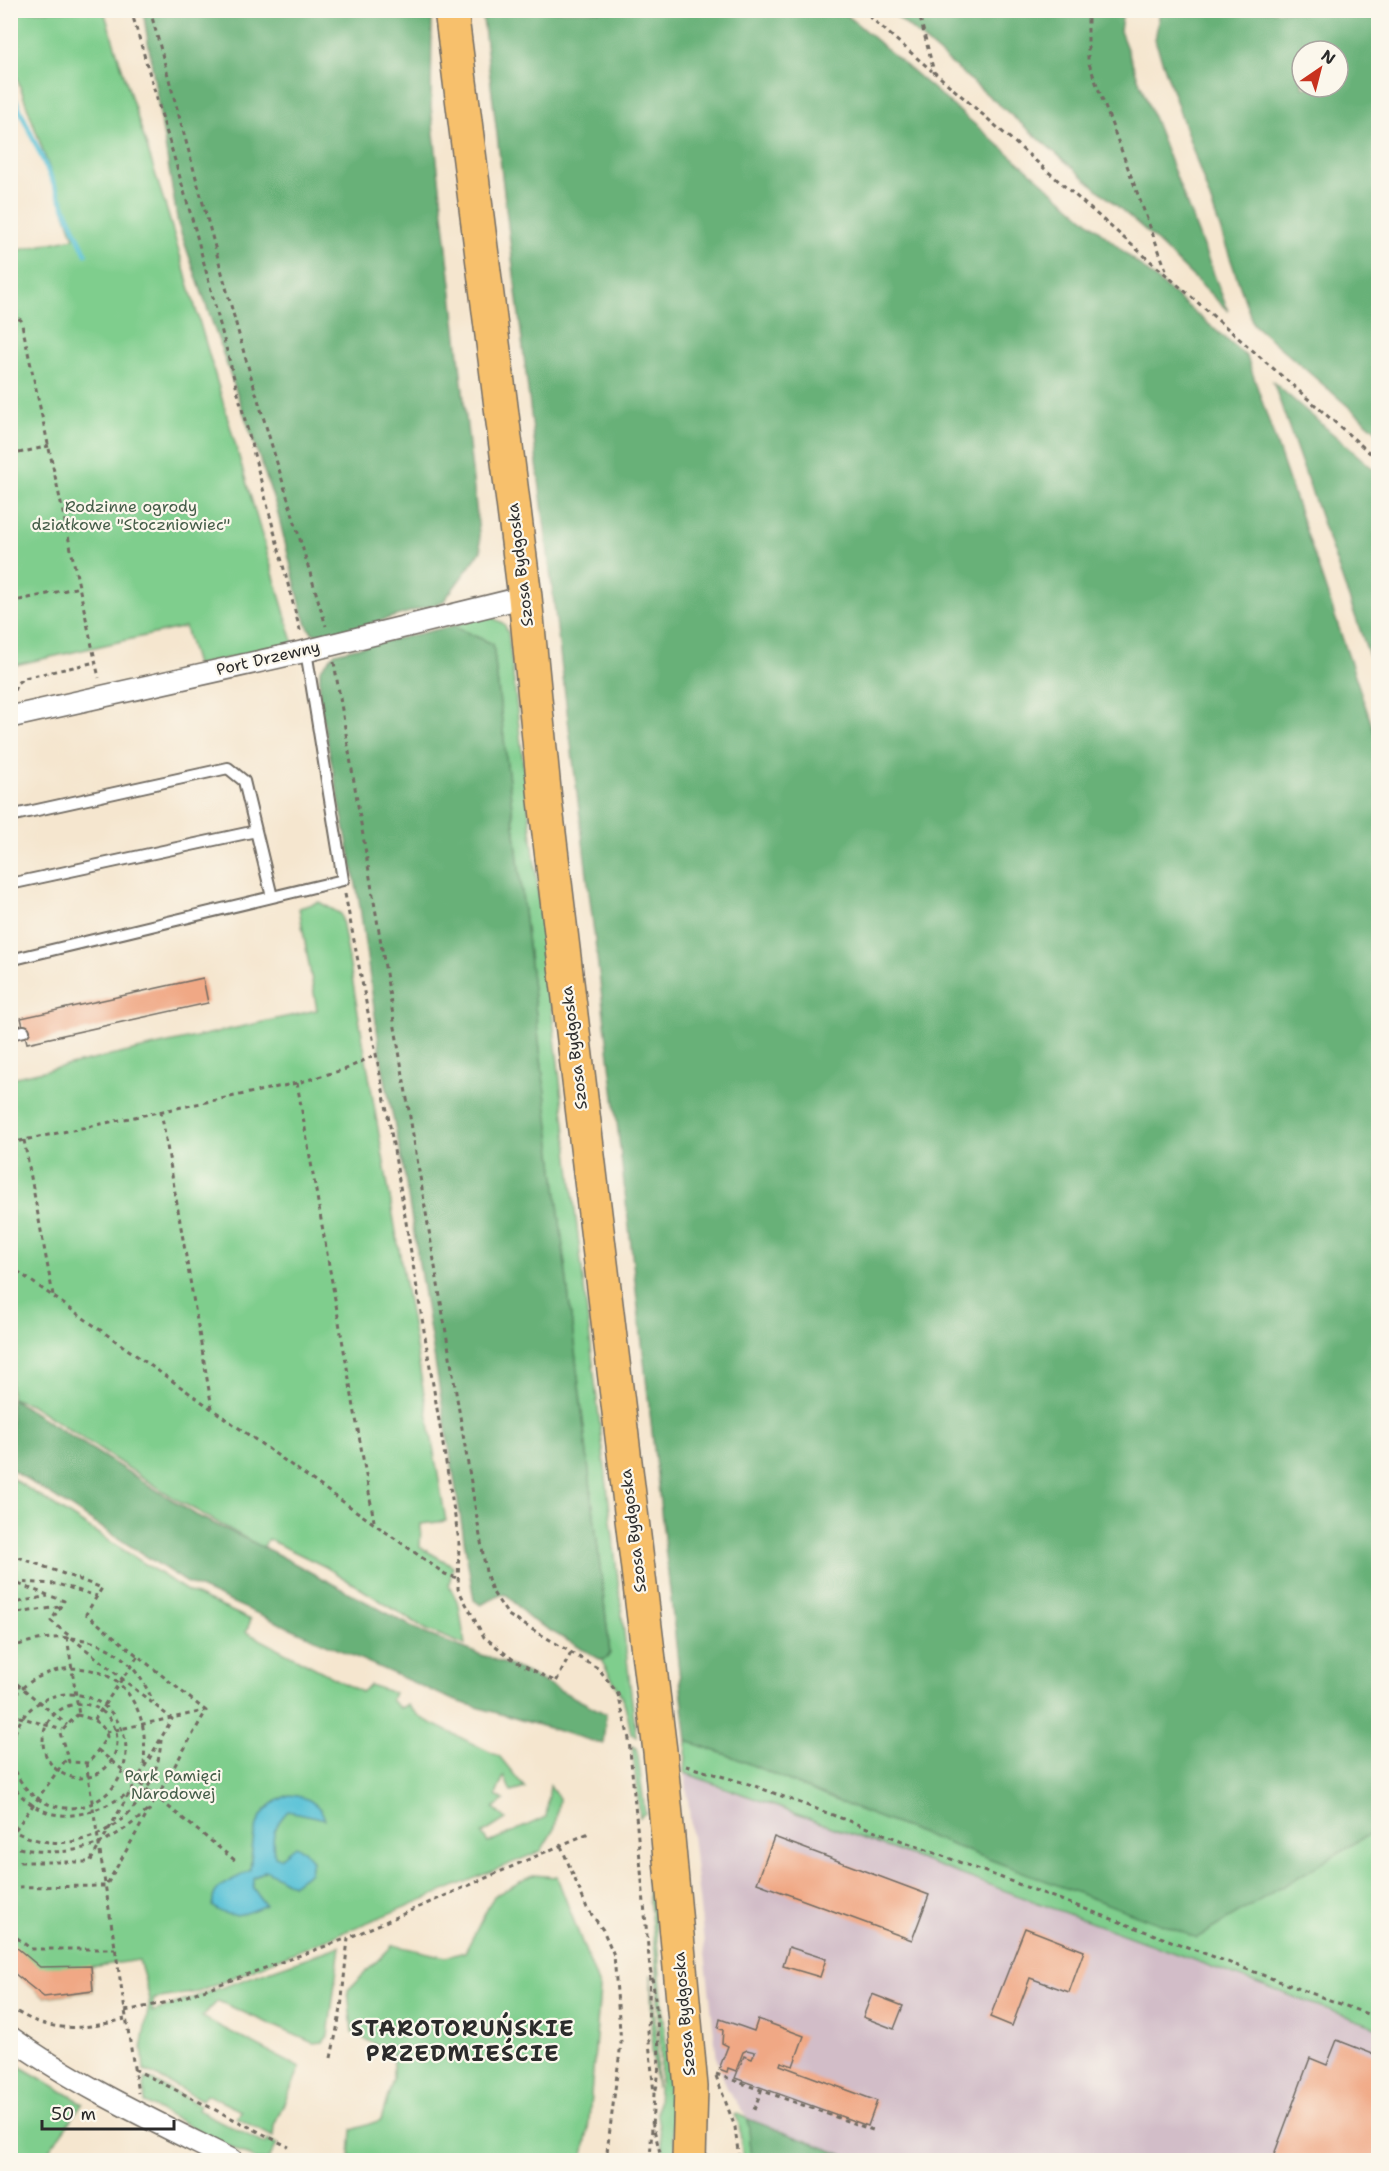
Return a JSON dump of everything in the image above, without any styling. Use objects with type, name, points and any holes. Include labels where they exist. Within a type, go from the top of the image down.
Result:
[{"type":"main road","name":"Szosa Bydgoska","points":[[452,10],[525,597],[549,835],[660,1751],[691,2087],[689,2160]]},
{"type":"main road","name":"Szosa Bydgoska","points":[[691,2087],[708,2160]]},
{"type":"street","name":"Port Drzewny","points":[[12,716],[306,651],[525,597]]},
{"type":"street","points":[[10,2037],[36,2055],[131,2108],[232,2160]]},
{"type":"lane","points":[[10,960],[342,880],[306,651]]},
{"type":"lane","points":[[10,816],[228,768],[244,781],[272,897]]},
{"type":"lane","points":[[10,884],[256,831]]},
{"type":"lane","points":[[10,1034],[24,1031]]},
{"type":"path","points":[[131,10],[195,229],[306,651]]},
{"type":"path","points":[[150,10],[244,353],[331,644],[486,1572],[492,1591],[508,1615],[590,1663],[607,1677],[621,1701],[628,1739],[650,1969],[648,2031],[654,2094],[650,2160]]},
{"type":"path","points":[[862,10],[1378,460]]},
{"type":"path","points":[[918,10],[934,72]]},
{"type":"path","points":[[1088,10],[1088,61],[1169,277]]},
{"type":"path","points":[[10,315],[21,320],[102,695]]},
{"type":"path","points":[[10,455],[49,446]]},
{"type":"path","points":[[10,602],[80,586]]},
{"type":"path","points":[[12,716],[11,693],[24,678],[96,662]]},
{"type":"path","points":[[342,880],[377,1054],[459,1541],[458,1589],[484,1637],[515,1661],[556,1682],[571,1653]]},
{"type":"path","points":[[10,1143],[297,1083],[346,1069],[377,1054]]},
{"type":"path","points":[[297,1083],[374,1523]]},
{"type":"path","points":[[161,1111],[213,1408]]},
{"type":"path","points":[[24,1140],[54,1296]]},
{"type":"path","points":[[10,1266],[445,1574],[457,1578]]},
{"type":"path","points":[[10,1554],[102,1588],[86,1614],[206,1711]]},
{"type":"path","points":[[11,1582],[57,1584],[97,1596]]},
{"type":"path","points":[[11,1582],[64,1601],[51,1621],[172,1719]]},
{"type":"path","points":[[10,1604],[49,1596]]},
{"type":"path","points":[[10,1614],[60,1607]]},
{"type":"path","points":[[68,1635],[79,1715]]},
{"type":"path","points":[[10,1648],[30,1640],[68,1635],[108,1648],[131,1665],[147,1686],[154,1703]]},
{"type":"path","points":[[94,1720],[138,1656]]},
{"type":"path","points":[[10,1701],[21,1687],[38,1675],[72,1667],[93,1670],[118,1685],[133,1700],[146,1737],[144,1768]]},
{"type":"path","points":[[10,1678],[67,1725]]},
{"type":"path","points":[[76,1694],[104,1705],[121,1729],[127,1751],[123,1770],[108,1794],[93,1803],[68,1808],[52,1806],[38,1799],[20,1781],[14,1763],[13,1739],[23,1718],[39,1702],[62,1695],[76,1694]]},
{"type":"path","points":[[77,1703],[101,1709],[115,1730],[116,1752],[112,1760],[100,1772],[88,1777],[71,1777],[58,1771],[46,1756],[43,1748],[46,1725],[54,1713],[66,1705],[77,1703]]},
{"type":"path","points":[[106,1732],[206,1711]]},
{"type":"path","points":[[106,1886],[206,1711]]},
{"type":"path","points":[[10,1714],[62,1730]]},
{"type":"path","points":[[79,1715],[94,1720],[106,1732],[107,1737],[86,1763]]},
{"type":"path","points":[[79,1715],[60,1733],[69,1762],[86,1763]]},
{"type":"path","points":[[10,1862],[90,1862],[172,1719]]},
{"type":"path","points":[[12,1830],[37,1840],[53,1842],[97,1835],[128,1816],[148,1790],[160,1760],[161,1738]]},
{"type":"path","points":[[98,1750],[237,1862]]},
{"type":"path","points":[[10,1837],[12,1830],[68,1757]]},
{"type":"path","points":[[86,1763],[138,2093],[131,2108]]},
{"type":"path","points":[[680,1770],[683,1765],[752,1785],[1378,2018]]},
{"type":"path","points":[[10,1782],[33,1805],[62,1815],[79,1816],[94,1812],[130,1792]]},
{"type":"path","points":[[10,1846],[54,1853],[74,1851],[100,1843],[131,1825],[151,1806]]},
{"type":"path","points":[[124,2011],[173,2001],[348,1938],[589,1833]]},
{"type":"path","points":[[561,1846],[587,1908],[603,1930],[614,1955],[621,2043],[606,2160]]},
{"type":"path","points":[[10,1887],[106,1886]]},
{"type":"path","points":[[10,1932],[31,1949],[115,1949]]},
{"type":"path","points":[[331,2058],[341,2009],[348,1938]]},
{"type":"path","points":[[650,1969],[654,1983],[659,2069],[657,2089],[654,2094]]},
{"type":"path","points":[[10,2007],[41,2025],[58,2028],[89,2027],[125,2019]]},
{"type":"path","points":[[134,2069],[289,2147]]},
{"type":"path","points":[[739,2160],[735,2127],[716,2074],[875,2131]]},
{"type":"path","points":[[754,2110],[761,2091]]},
{"type":"path","points":[[652,2122],[662,2160]]},
{"type":"shaded area","points":[[685,1773],[1378,2027],[1378,2160],[857,2160],[748,2119],[727,2088],[717,2060]]},
{"type":"green space","name":"Rodzinne ogrody działkowe \"Stoczniowiec\"","points":[[11,11],[104,11],[168,214],[294,645],[196,665],[185,627],[11,666],[10,252],[74,238],[11,61]]},
{"type":"green space","points":[[143,11],[432,11],[431,107],[481,551],[443,602],[329,636],[314,634],[309,629],[302,611],[276,506],[178,224]]},
{"type":"green space","points":[[482,11],[842,11],[1247,357],[1378,743],[1378,1829],[1197,1938],[851,1807],[733,1757],[687,1741],[617,1122]]},
{"type":"green space","points":[[890,11],[1123,11],[1120,31],[1228,311],[1145,230]]},
{"type":"green space","points":[[1160,11],[1378,11],[1378,432],[1253,324],[1155,40]]},
{"type":"green space","points":[[1273,382],[1378,473],[1378,681]]},
{"type":"green space","points":[[488,615],[504,624],[508,632],[636,1736],[631,1734],[624,1702],[601,1660],[607,1658],[610,1653],[493,644],[452,626]]},
{"type":"green space","points":[[452,626],[493,644],[610,1653],[607,1658],[601,1660],[530,1619],[507,1595],[500,1594],[481,1605],[474,1600],[402,1160],[382,1065],[359,900],[319,700],[320,670],[335,653]]},
{"type":"green space","points":[[319,902],[341,914],[446,1521],[421,1524],[420,1547],[453,1566],[449,1585],[459,1605],[465,1645],[427,1630],[326,1567],[268,1539],[263,1548],[174,1498],[30,1404],[11,1398],[11,1078],[317,1010],[299,908]]},
{"type":"green space","points":[[11,1398],[196,1515],[273,1552],[426,1634],[521,1670],[606,1714],[603,1744],[453,1700],[186,1582],[11,1469]]},
{"type":"green space","name":"Park Pamięci Narodowej","points":[[10,1477],[187,1591],[251,1620],[246,1632],[361,1692],[370,1685],[394,1693],[391,1700],[400,1708],[407,1705],[421,1718],[500,1757],[525,1788],[511,1792],[504,1776],[496,1795],[504,1800],[494,1808],[506,1819],[482,1834],[488,1843],[546,1817],[550,1785],[559,1799],[555,1827],[541,1851],[198,1992],[154,1999],[152,2012],[340,1946],[328,2036],[323,2042],[313,2043],[218,2001],[202,2017],[300,2068],[274,2125],[273,2137],[237,2118],[241,2111],[206,2094],[202,2100],[144,2070],[142,2044],[150,1999],[139,1960],[91,1967],[93,1991],[44,1997],[11,1970]]},
{"type":"green space","points":[[687,1741],[733,1757],[1378,1829],[1378,2028],[685,1773]]},
{"type":"green space","points":[[632,1746],[637,1748],[645,1813],[640,1817]]},
{"type":"green space","points":[[651,1872],[676,2160],[665,2160],[657,2115],[661,2063],[657,1971],[647,1879]]},
{"type":"green space","points":[[533,1875],[557,1877],[600,1989],[588,2131],[582,2160],[357,2160],[350,2156],[352,2130],[381,2120],[393,2079],[393,2054],[352,2032],[348,1990],[393,1945],[446,1957],[465,1952],[494,1896]]},
{"type":"green space","points":[[651,1974],[657,2044],[656,2088],[652,2049]]},
{"type":"green space","points":[[19,2066],[83,2103],[42,2160],[11,2160],[11,2078]]},
{"type":"green space","points":[[148,2078],[200,2105],[198,2110],[265,2144],[267,2140],[277,2145],[268,2160],[256,2160],[145,2103],[144,2079]]},
{"type":"green space","points":[[734,2115],[748,2119],[752,2160],[743,2160],[739,2124]]},
{"type":"green space","points":[[748,2119],[857,2160],[752,2160]]},
{"type":"water","points":[[289,1795],[311,1801],[319,1808],[325,1819],[288,1811],[280,1821],[273,1837],[275,1856],[280,1858],[295,1846],[304,1850],[312,1861],[310,1872],[292,1885],[266,1870],[253,1878],[253,1888],[265,1905],[252,1911],[232,1915],[219,1911],[213,1906],[216,1892],[220,1887],[250,1870],[254,1835],[261,1816],[267,1808]]},
{"type":"building","points":[[203,978],[208,1003],[27,1043],[21,1018]]},
{"type":"building","points":[[774,1837],[929,1895],[912,1940],[757,1883]]},
{"type":"building","points":[[1025,1928],[1084,1951],[1069,1992],[1030,1978],[1012,2026],[990,2017]]},
{"type":"building","points":[[10,1942],[40,1967],[91,1966],[93,1991],[44,1997],[10,1970]]},
{"type":"building","points":[[789,1947],[826,1959],[820,1977],[783,1966]]},
{"type":"building","points":[[872,1994],[903,2006],[894,2029],[863,2017]]},
{"type":"building","points":[[720,2019],[754,2031],[758,2019],[804,2036],[793,2066],[781,2062],[780,2065],[877,2101],[868,2126],[735,2078],[744,2056],[752,2059],[755,2052],[747,2050],[743,2052],[736,2071],[728,2068],[727,2072],[719,2069],[728,2046],[722,2043],[723,2030],[718,2028]]},
{"type":"building","points":[[1337,2040],[1378,2056],[1378,2160],[1272,2160],[1310,2058],[1327,2065]]},
{"type":"waterway","points":[[10,88],[86,254]]},
{"type":"district","name":"STAROTORUŃSKIE PRZEDMIEŚCIE","points":[[463,2040]]}]
